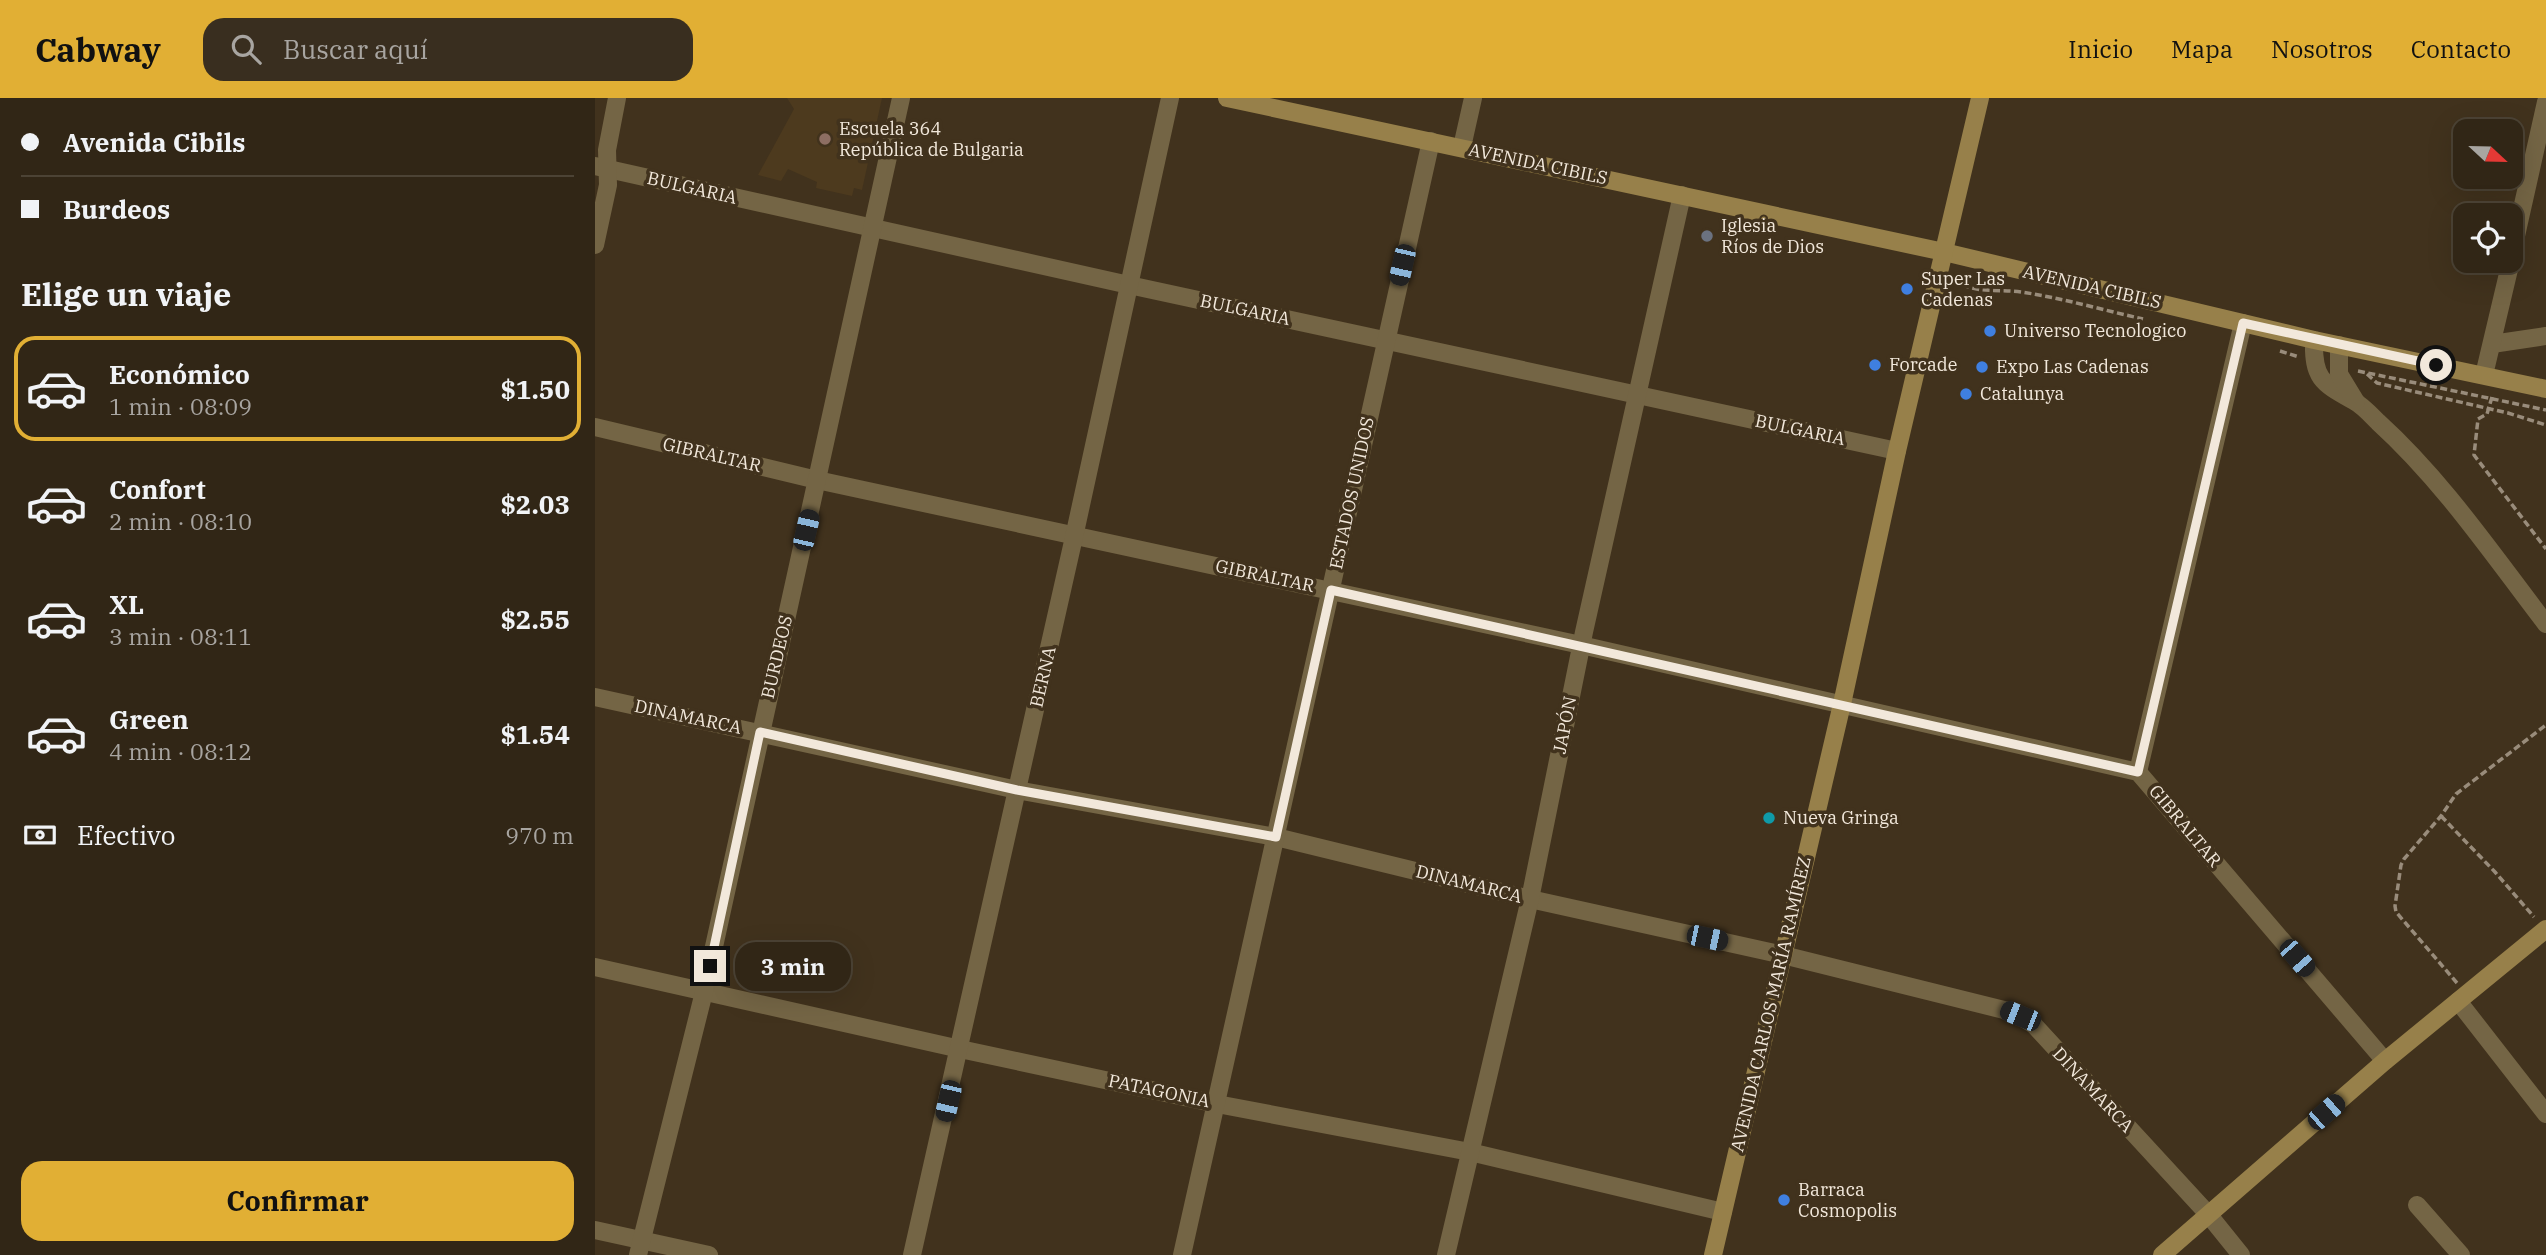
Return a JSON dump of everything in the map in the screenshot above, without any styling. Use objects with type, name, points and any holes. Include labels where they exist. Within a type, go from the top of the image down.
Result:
[{"type":"street","points":[[595,245],[608,185],[601,167],[617,98]]},
{"type":"street","name":"BURDEOS","points":[[640,1248],[704,992],[901,98]]},
{"type":"street","name":"BERNA","points":[[912,1255],[1170,98]]},
{"type":"street","name":"AVENIDA CIBILS","points":[[1227,98],[1944,252],[2314,340],[2546,389]]},
{"type":"street","points":[[1462,148],[1473,98]]},
{"type":"street","name":"AVENIDA CARLOS MARÍA RAMÍREZ","points":[[1713,1255],[1842,704],[1896,451],[1980,98]]},
{"type":"street","points":[[2523,206],[2546,102]]},
{"type":"street","name":"ESTADOS UNIDOS","points":[[1182,1255],[1431,141]]},
{"type":"street","name":"BULGARIA","points":[[601,167],[872,229],[1896,451]]},
{"type":"street","name":"JAPÓN","points":[[1446,1255],[1530,898],[1581,645],[1682,195]]},
{"type":"street","points":[[2491,377],[2492,344],[2508,273]]},
{"type":"street","points":[[2138,772],[2243,323]]},
{"type":"street","points":[[2492,344],[2546,336]]},
{"type":"street","points":[[2314,340],[2316,371],[2341,396],[2356,402]]},
{"type":"street","points":[[2339,345],[2339,374],[2356,402],[2423,467],[2546,624]]},
{"type":"street","name":"GIBRALTAR","points":[[595,427],[817,480],[1581,645],[2138,772],[2385,1061]]},
{"type":"street","name":"DINAMARCA","points":[[595,697],[1017,790],[1276,837],[1783,955],[2004,1010],[2020,1016],[2033,1026],[2209,1214],[2241,1255]]},
{"type":"street","points":[[2162,1255],[2385,1061],[2545,929]]},
{"type":"street","name":"PATAGONIA","points":[[595,967],[1217,1104],[1470,1152],[1723,1212]]},
{"type":"street","points":[[2462,998],[2546,1114]]},
{"type":"street","points":[[2417,1205],[2461,1255]]},
{"type":"street","points":[[595,1230],[640,1248],[709,1255]]},
{"type":"path","points":[[2365,372],[2377,383],[2489,408],[2546,425]]},
{"type":"path","points":[[2491,377],[2489,408],[2487,414],[2478,419],[2474,455],[2546,548]]},
{"type":"path","points":[[2462,998],[2396,912],[2404,859],[2456,794],[2546,725]]},
{"type":"path","points":[[2441,816],[2545,929]]},
{"type":"shaded area","name":"Escuela 364 República de Bulgaria","points":[[787,98],[882,98],[862,190],[854,188],[852,196],[816,188],[817,182],[788,169],[781,181],[758,175],[794,109]]},
{"type":"place","name":"Escuela 364 República de Bulgaria","points":[[825,139]]},
{"type":"place","name":"Iglesia Ríos de Dios","points":[[1707,236]]},
{"type":"place","name":"Super Las Cadenas","points":[[1907,289]]},
{"type":"place","name":"Universo Tecnologico","points":[[1990,331]]},
{"type":"place","name":"Forcade","points":[[1875,365]]},
{"type":"place","name":"Expo Las Cadenas","points":[[1982,367]]},
{"type":"place","name":"Catalunya","points":[[1966,394]]},
{"type":"place","name":"Nueva Gringa","points":[[1769,818]]},
{"type":"place","name":"Barraca Cosmopolis","points":[[1784,1200]]},
{"type":"route","points":[[710,966],[760,732],[1017,790],[1276,837],[1331,590],[2138,772],[2243,323],[2436,365]]}]
